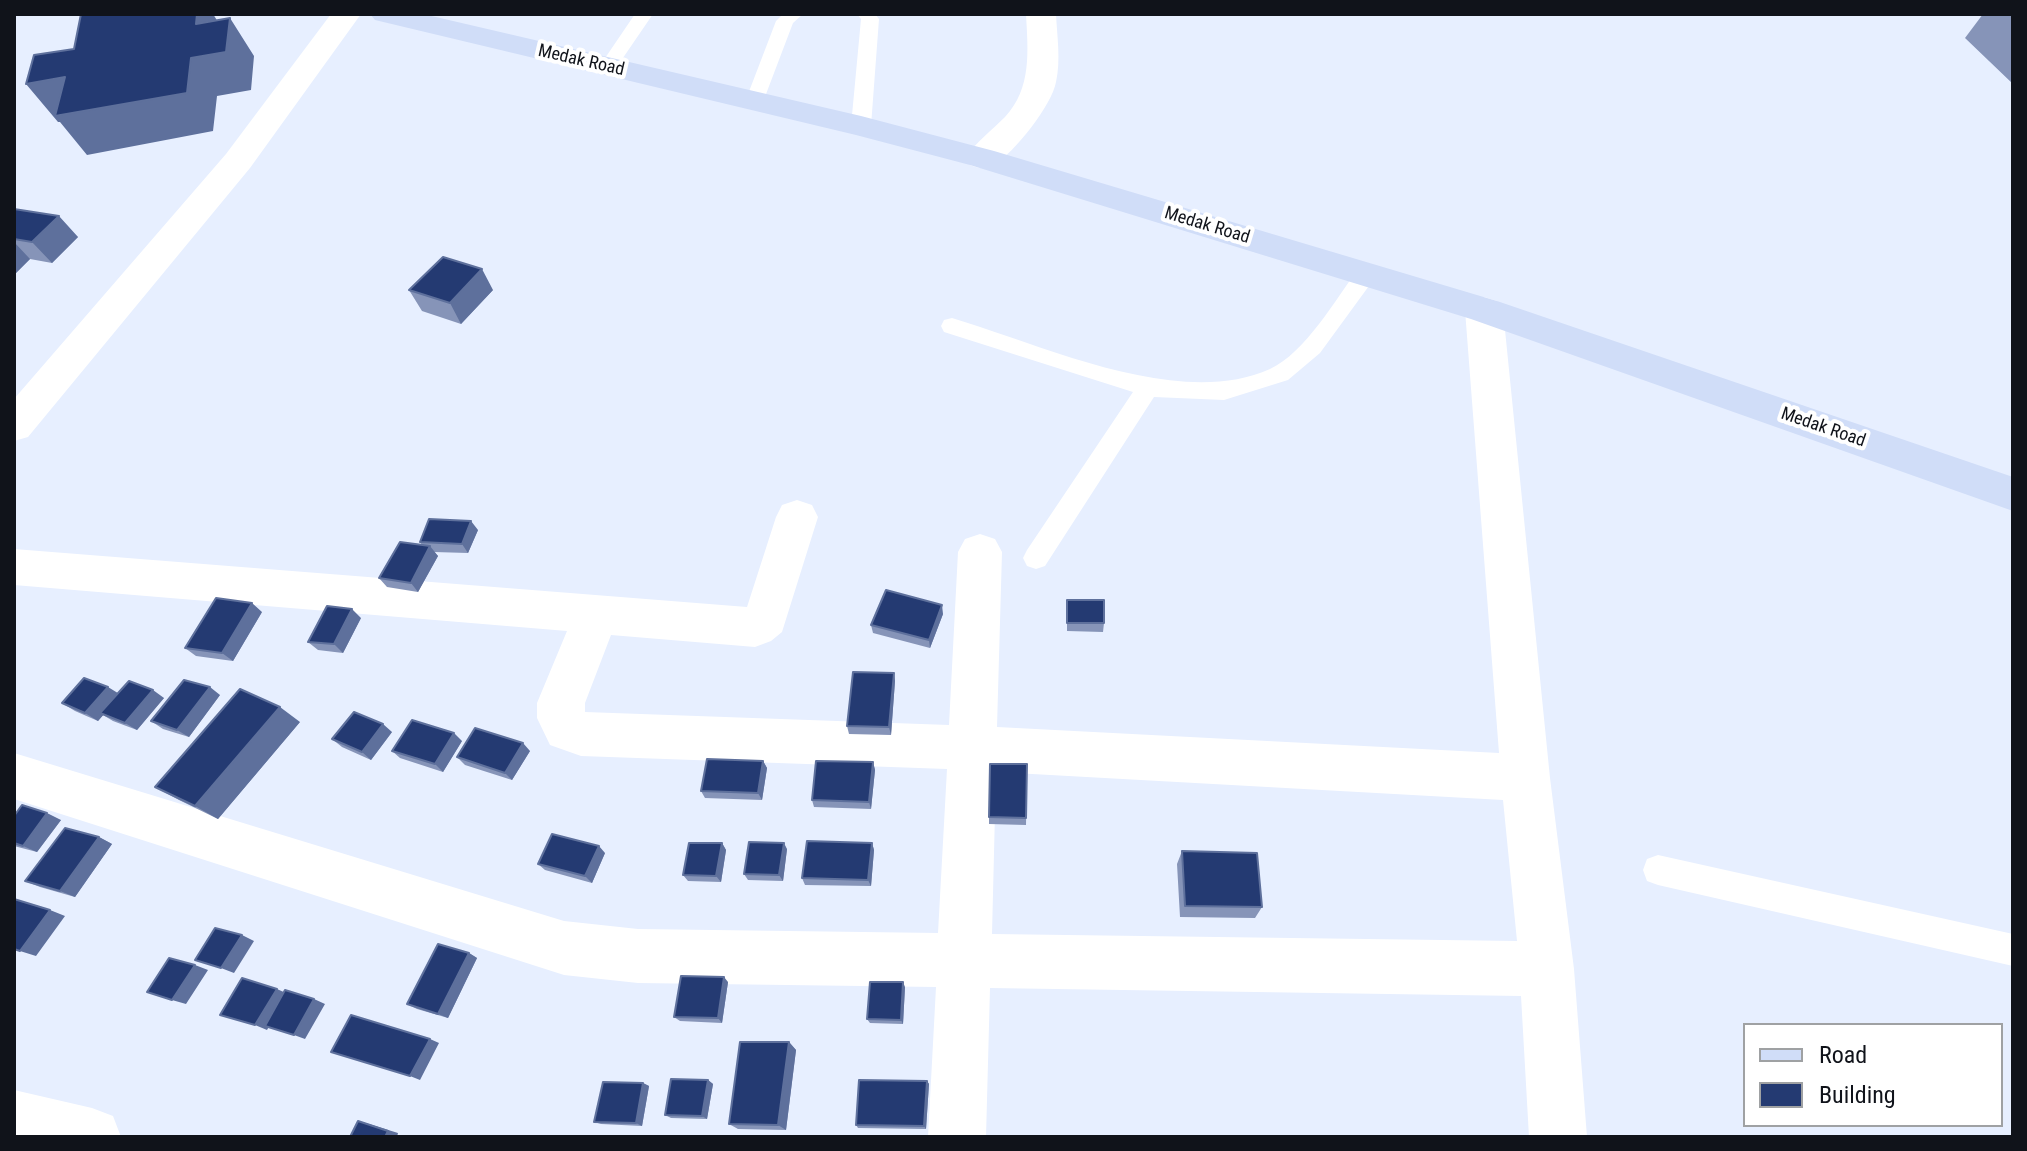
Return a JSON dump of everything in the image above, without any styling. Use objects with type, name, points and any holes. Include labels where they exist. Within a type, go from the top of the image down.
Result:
[{"type":"main road","name":"Medak Road","points":[[385,14],[861,126],[982,158],[1484,310],[2013,494]]},
{"type":"street","points":[[21,410],[238,161],[346,14]]},
{"type":"street","points":[[982,158],[1032,109],[1043,82],[1041,14]]},
{"type":"street","points":[[1484,310],[1525,778],[1547,969],[1558,1137]]},
{"type":"street","points":[[14,567],[755,627],[766,618],[797,517]]},
{"type":"street","points":[[957,1137],[980,552]]},
{"type":"street","points":[[596,615],[561,703],[561,718],[567,729],[581,734],[972,748],[1525,778]]},
{"type":"street","points":[[14,776],[564,948],[638,956],[1547,969]]},
{"type":"street","points":[[14,1119],[92,1137]]},
{"type":"lane","points":[[608,67],[644,14]]},
{"type":"lane","points":[[754,102],[785,21],[794,14]]},
{"type":"lane","points":[[861,126],[870,19],[866,14]]},
{"type":"lane","points":[[952,326],[1148,388],[1224,391],[1280,374],[1312,347],[1366,274]]},
{"type":"lane","points":[[1036,558],[1148,388]]},
{"type":"lane","points":[[1658,870],[2013,950]]},
{"type":"building","points":[[81,14],[197,14],[196,24],[230,18],[226,52],[191,58],[187,93],[55,116],[65,77],[26,84],[34,55],[74,49]]},
{"type":"building","points":[[14,209],[59,216],[32,242],[14,239]]},
{"type":"building","points":[[443,257],[482,269],[450,303],[409,290]]},
{"type":"building","points":[[429,519],[471,521],[462,544],[420,542]]},
{"type":"building","points":[[400,542],[430,546],[411,583],[379,578]]},
{"type":"building","points":[[886,590],[942,605],[929,640],[871,625]]},
{"type":"building","points":[[216,598],[252,603],[222,653],[185,648]]},
{"type":"building","points":[[1067,600],[1104,600],[1104,623],[1067,623]]},
{"type":"building","points":[[327,606],[352,609],[334,644],[308,642]]},
{"type":"building","points":[[853,672],[894,673],[889,727],[847,726]]},
{"type":"building","points":[[84,678],[108,687],[85,713],[62,703]]},
{"type":"building","points":[[184,680],[210,687],[177,730],[151,721]]},
{"type":"building","points":[[129,681],[153,690],[125,723],[100,713]]},
{"type":"building","points":[[240,689],[280,707],[195,806],[155,787]]},
{"type":"building","points":[[354,712],[383,724],[362,752],[332,739]]},
{"type":"building","points":[[412,720],[454,733],[435,764],[392,751]]},
{"type":"building","points":[[475,728],[523,743],[505,773],[457,757]]},
{"type":"building","points":[[707,759],[763,761],[758,793],[701,791]]},
{"type":"building","points":[[816,761],[873,762],[869,802],[812,800]]},
{"type":"building","points":[[990,764],[1027,764],[1026,818],[989,817]]},
{"type":"building","points":[[22,805],[47,813],[23,846],[14,843],[14,816]]},
{"type":"building","points":[[65,828],[99,837],[60,891],[25,881]]},
{"type":"building","points":[[552,834],[599,846],[585,876],[538,864]]},
{"type":"building","points":[[807,841],[872,843],[868,880],[802,878]]},
{"type":"building","points":[[749,842],[784,843],[779,875],[744,874]]},
{"type":"building","points":[[689,843],[722,843],[716,876],[683,875]]},
{"type":"building","points":[[1182,851],[1257,853],[1262,907],[1185,906]]},
{"type":"building","points":[[14,899],[50,910],[20,951],[14,949]]},
{"type":"building","points":[[215,928],[242,935],[221,968],[195,960]]},
{"type":"building","points":[[438,944],[469,953],[438,1014],[407,1004]]},
{"type":"building","points":[[169,958],[195,965],[172,1000],[147,992]]},
{"type":"building","points":[[681,976],[724,977],[718,1018],[674,1017]]},
{"type":"building","points":[[242,978],[277,989],[255,1025],[220,1015]]},
{"type":"building","points":[[870,982],[903,982],[901,1020],[867,1019]]},
{"type":"building","points":[[285,990],[314,999],[294,1035],[265,1026]]},
{"type":"building","points":[[351,1015],[430,1039],[410,1076],[331,1052]]},
{"type":"building","points":[[740,1042],[789,1042],[778,1125],[729,1124]]},
{"type":"building","points":[[671,1079],[708,1080],[702,1116],[665,1115]]},
{"type":"building","points":[[859,1080],[927,1081],[924,1126],[856,1125]]},
{"type":"building","points":[[603,1082],[643,1083],[636,1123],[594,1122]]},
{"type":"building","points":[[358,1121],[388,1131],[385,1137],[350,1137]]}]
